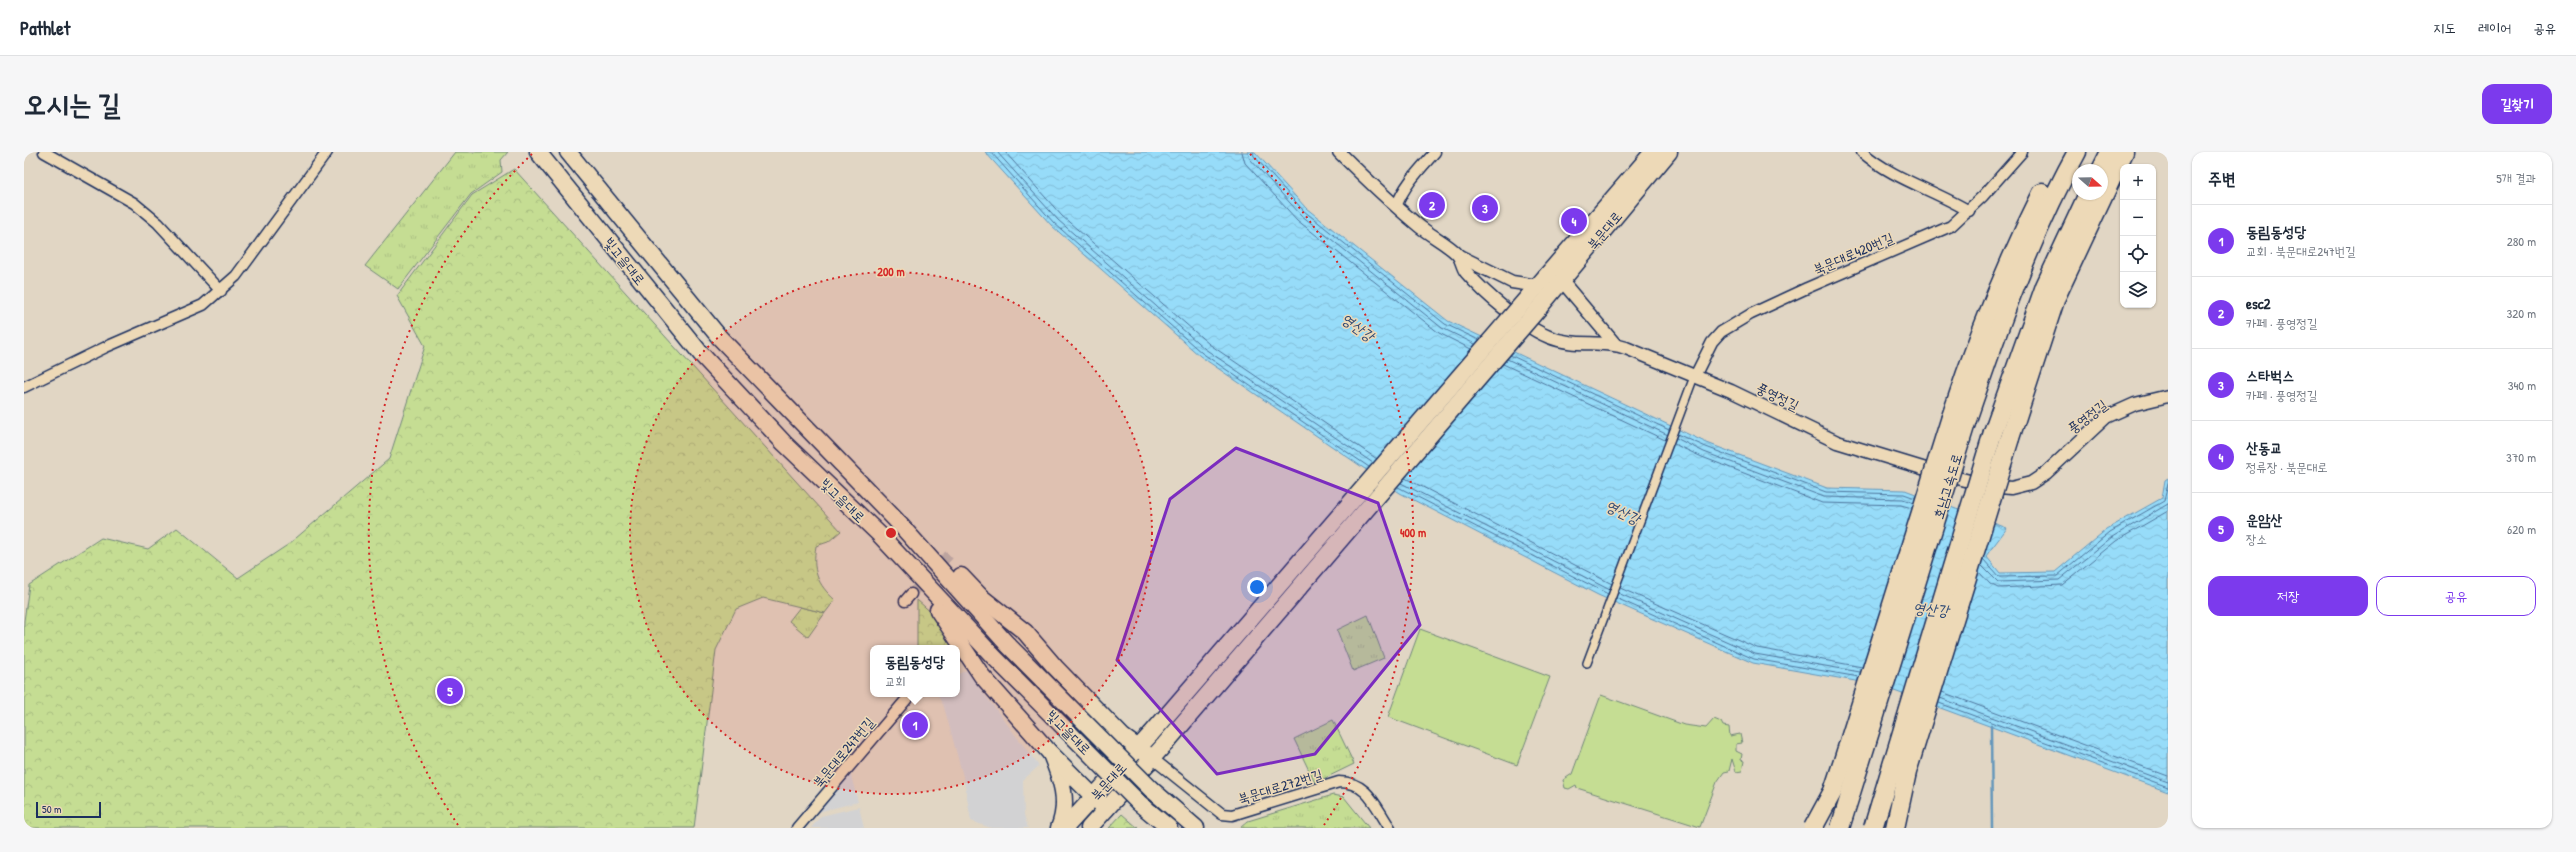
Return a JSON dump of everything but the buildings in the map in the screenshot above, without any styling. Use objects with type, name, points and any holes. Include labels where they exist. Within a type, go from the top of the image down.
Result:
[{"type":"highway","points":[[1813,828],[1833,791],[1958,420],[1970,360],[1998,287],[2021,236],[2066,152]]},
{"type":"highway","name":"호남고속도로","points":[[1840,828],[1958,420],[2044,217],[2077,152]]},
{"type":"highway","points":[[2104,164],[2110,152]]},
{"type":"highway","points":[[1895,828],[1907,772],[2002,435],[2056,297],[2124,152]]},
{"type":"highway","name":"호남고속도로","points":[[1873,828],[2002,435],[2045,286],[2085,200]]},
{"type":"main road","name":"빛고을대로","points":[[538,152],[701,354],[784,443],[880,534],[994,656],[1139,803],[1169,828]]},
{"type":"main road","name":"빛고을대로","points":[[568,152],[588,174],[658,265],[720,338],[895,519],[1007,644],[1151,789],[1196,828]]},
{"type":"main road","points":[[576,152],[588,174]]},
{"type":"main road","name":"북문대로","points":[[1089,828],[1165,744],[1653,152]]},
{"type":"main road","name":"북문대로","points":[[1065,828],[1151,734],[1535,297],[1561,280],[1669,152]]},
{"type":"main road","points":[[895,519],[939,554],[981,597],[1025,632],[1086,700],[1123,737],[1152,758]]},
{"type":"main road","points":[[880,534],[910,579],[944,616],[982,676],[1051,754],[1106,809]]},
{"type":"main road","points":[[1051,754],[1065,793],[1063,818],[1059,828]]},
{"type":"street","points":[[44,152],[134,203],[158,224],[221,291]]},
{"type":"street","points":[[24,387],[106,347],[203,305],[221,291],[252,256],[327,152]]},
{"type":"street","name":"풍영정길","points":[[1339,152],[1396,207],[1459,256],[1464,270],[1502,306],[1539,333],[1562,342],[1579,345],[1615,344],[1694,379],[1779,412],[1837,442],[1942,474],[1989,486],[2011,488],[2022,486],[2046,473],[2106,417],[2135,404],[2168,396]]},
{"type":"street","points":[[1396,207],[1401,194],[1411,179],[1435,152]]},
{"type":"street","points":[[1862,152],[1883,169],[1937,193],[1969,211]]},
{"type":"street","name":"북문대로420번길","points":[[1694,379],[1712,342],[1721,332],[1734,323],[1806,288],[1951,226],[1969,211],[2022,152]]},
{"type":"street","points":[[1459,256],[1512,282],[1535,297]]},
{"type":"street","points":[[1561,280],[1615,344]]},
{"type":"street","points":[[1587,663],[1694,379]]},
{"type":"street","name":"북문대로247번길","points":[[797,828],[908,697]]},
{"type":"street","name":"북문대로272번길","points":[[1152,758],[1222,814],[1232,815],[1339,782],[1348,782],[1363,788],[1390,828]]},
{"type":"highlighted area","points":[[1236,448],[1378,503],[1420,625],[1315,754],[1217,774],[1117,660],[1170,499]]},
{"type":"shaded area","points":[[966,670],[1039,766],[1023,780],[1024,815],[1028,828],[991,828],[971,821],[964,780],[944,707],[939,697],[960,697],[960,673]]},
{"type":"shaded area","points":[[850,772],[858,802],[818,812],[816,811]]},
{"type":"shaded area","points":[[859,807],[864,828],[811,828],[821,816]]},
{"type":"green space","points":[[455,152],[508,152],[501,160],[502,172],[471,194],[398,289],[365,266]]},
{"type":"green space","points":[[514,169],[841,531],[828,542],[816,546],[815,562],[817,576],[824,588],[835,600],[825,613],[763,598],[736,609],[716,650],[694,828],[24,828],[24,621],[29,585],[101,538],[148,549],[177,528],[238,578],[289,544],[389,459],[425,346],[397,296],[472,195]]},
{"type":"green space","points":[[917,600],[941,621],[953,645],[917,645]]},
{"type":"green space","points":[[800,607],[825,613],[808,637],[789,621]]},
{"type":"green space","points":[[1368,615],[1384,658],[1353,671],[1337,630]]},
{"type":"green space","points":[[1420,629],[1550,677],[1517,765],[1388,717]]},
{"type":"green space","points":[[1601,695],[1684,725],[1706,728],[1714,719],[1721,722],[1723,726],[1729,727],[1730,736],[1740,734],[1742,743],[1736,744],[1736,751],[1742,754],[1741,760],[1744,761],[1742,771],[1736,772],[1732,759],[1729,771],[1724,772],[1717,782],[1700,827],[1577,788],[1576,785],[1569,789],[1565,788],[1563,780],[1572,774]]},
{"type":"green space","points":[[1333,720],[1354,764],[1315,783],[1294,739]]},
{"type":"green space","points":[[1333,795],[1344,797],[1369,828],[1240,828],[1248,821]]},
{"type":"green space","points":[[1122,814],[1138,828],[1109,828]]},
{"type":"water","name":"영산강","points":[[985,152],[1255,152],[1306,208],[1448,321],[1707,443],[1827,488],[1905,490],[2007,528],[1986,556],[2000,573],[2055,572],[2107,529],[2162,498],[2165,480],[2168,478],[2168,792],[1878,685],[1753,663],[1598,595],[1400,493],[1200,356],[1052,226]]},
{"type":"waterway","points":[[1991,726],[1992,828]]},
{"type":"tunnel","points":[[911,594],[949,555]]},
{"type":"place","name":"esc2","points":[[1432,205]]},
{"type":"place","name":"스타벅스","points":[[1485,208]]},
{"type":"place","name":"산동교","points":[[1574,221]]},
{"type":"place","name":"운암산","points":[[450,691]]},
{"type":"place","name":"동림동성당","points":[[915,725]]}]
